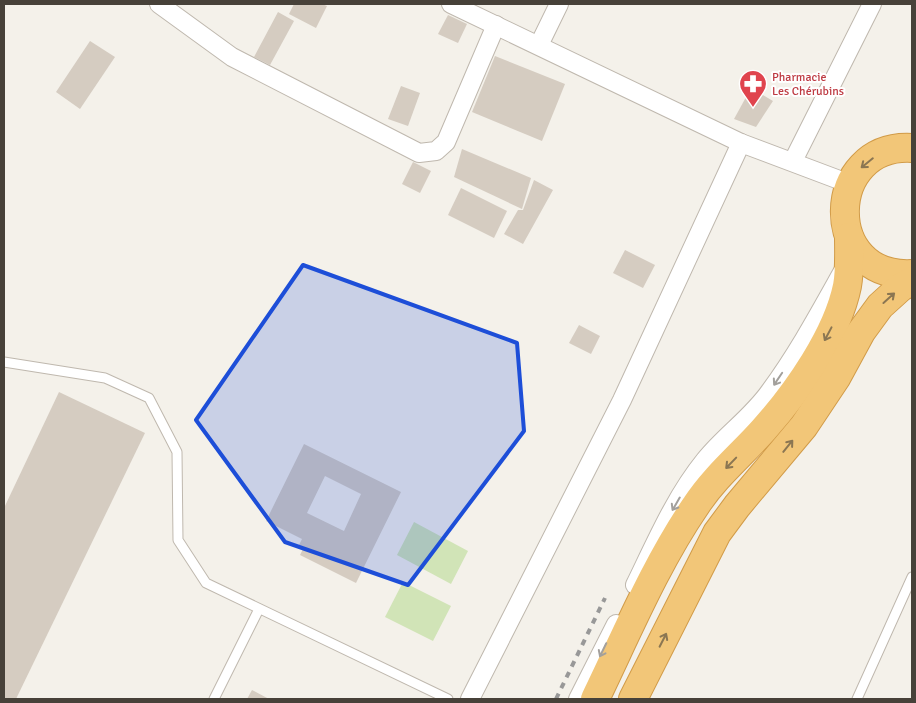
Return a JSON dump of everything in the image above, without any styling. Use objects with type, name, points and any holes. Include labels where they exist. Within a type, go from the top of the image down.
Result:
[{"type":"highway","points":[[595,699],[662,564],[696,504],[726,468],[764,429],[791,396],[812,366],[835,321],[847,286],[849,250],[844,216],[845,199],[850,184],[860,168],[874,157],[891,150],[911,146]]},
{"type":"highway","points":[[849,250],[860,254],[875,266],[894,273],[912,274]]},
{"type":"highway","points":[[634,699],[717,533],[737,506],[804,426],[836,378],[861,332],[880,306],[901,287],[912,281]]},
{"type":"street","points":[[159,4],[232,57],[419,153],[436,151],[446,142],[496,25]]},
{"type":"street","points":[[451,4],[742,143],[850,184]]},
{"type":"street","points":[[539,45],[559,4]]},
{"type":"street","points":[[793,161],[872,4]]},
{"type":"street","points":[[470,699],[622,400],[742,143]]},
{"type":"street","points":[[578,699],[662,528],[691,480],[707,458],[770,393],[798,350],[849,250]]},
{"type":"lane","points":[[4,362],[105,378],[149,398],[177,452],[178,540],[206,583],[448,699]]},
{"type":"lane","points":[[857,699],[912,577]]},
{"type":"lane","points":[[214,699],[259,609]]},
{"type":"highlighted area","points":[[303,265],[517,343],[524,431],[408,585],[285,542],[196,420]]},
{"type":"green space","points":[[414,522],[468,551],[451,584],[397,555]]},
{"type":"green space","points":[[403,582],[451,606],[433,641],[385,617]]},
{"type":"building","points":[[294,4],[322,4],[327,6],[316,28],[289,14]]},
{"type":"building","points":[[278,12],[294,21],[270,65],[254,57]]},
{"type":"building","points":[[448,15],[467,24],[458,43],[438,34]]},
{"type":"building","points":[[90,41],[115,57],[80,109],[56,92]]},
{"type":"building","points":[[495,56],[565,84],[542,141],[472,112]]},
{"type":"building","points":[[401,86],[420,93],[408,126],[388,119]]},
{"type":"building","points":[[751,88],[773,101],[756,127],[734,119]]},
{"type":"building","points":[[462,149],[531,178],[522,209],[454,177]]},
{"type":"building","points":[[413,162],[431,171],[420,193],[402,184]]},
{"type":"building","points":[[534,180],[553,190],[523,244],[504,234],[518,210],[523,210]]},
{"type":"building","points":[[461,188],[507,211],[494,238],[448,215]]},
{"type":"building","points":[[625,250],[655,265],[643,288],[613,273]]},
{"type":"building","points":[[579,325],[600,336],[591,354],[569,343]]},
{"type":"building","points":[[59,392],[145,433],[16,699],[4,699],[4,508]]},
{"type":"building","points":[[304,444],[401,492],[356,583],[300,555],[304,547],[299,545],[302,539],[266,521]],"holes":[[[325,476],[361,494],[344,531],[307,513]]]},
{"type":"building","points":[[252,690],[269,699],[247,699]]},
{"type":"railway","points":[[556,699],[605,598]]},
{"type":"place","name":"Pharmacie Les Chérubins","points":[[753,108]]}]
